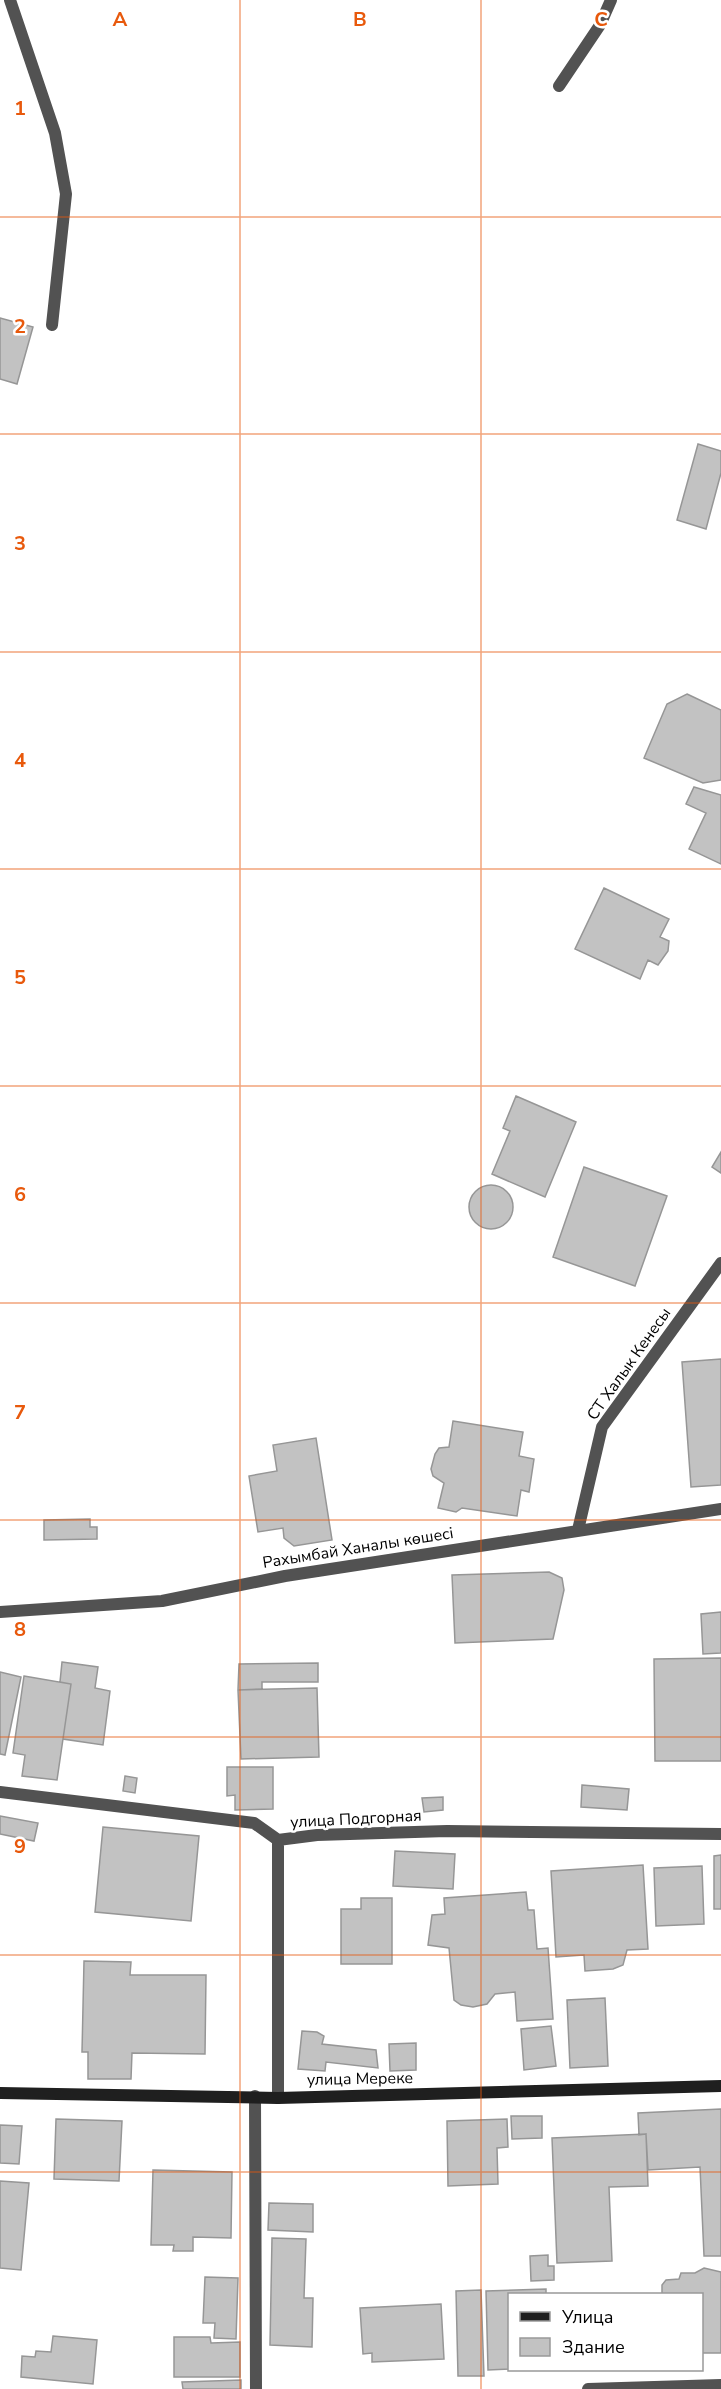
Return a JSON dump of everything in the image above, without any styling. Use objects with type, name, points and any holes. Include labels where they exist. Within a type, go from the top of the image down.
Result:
[{"type":"street","points":[[10,0],[55,133],[66,194],[52,326]]},
{"type":"street","points":[[559,86],[600,25],[611,0]]},
{"type":"street","name":"СТ Халык Кенесы","points":[[578,1530],[602,1427],[721,1263]]},
{"type":"street","name":"Рахымбай Ханалы көшесі","points":[[0,1612],[162,1601],[285,1576],[721,1509]]},
{"type":"street","name":"улица Подгорная","points":[[0,1792],[254,1823],[278,1840],[317,1835],[426,1832],[721,1834]]},
{"type":"street","points":[[278,1840],[278,2098]]},
{"type":"street","name":"улица Мереке","points":[[0,2092],[278,2098],[721,2086]]},
{"type":"street","points":[[255,2096],[256,2389]]},
{"type":"street","points":[[588,2389],[721,2385]]},
{"type":"building","points":[[0,318],[33,327],[17,384],[0,379]]},
{"type":"building","points":[[698,444],[721,451],[721,473],[706,529],[677,520]]},
{"type":"building","points":[[687,694],[721,710],[721,780],[703,783],[644,758],[667,704]]},
{"type":"building","points":[[694,787],[721,795],[721,864],[689,849],[706,813],[686,804]]},
{"type":"building","points":[[604,888],[669,919],[660,937],[669,941],[668,951],[658,965],[648,960],[640,979],[575,949]]},
{"type":"building","points":[[516,1096],[576,1122],[545,1197],[492,1174],[510,1131],[503,1128]]},
{"type":"building","points":[[721,1152],[721,1173],[712,1167]]},
{"type":"building","points":[[584,1167],[667,1196],[635,1286],[553,1257]]},
{"type":"building","points":[[491,1185],[507,1191],[513,1207],[507,1223],[491,1229],[475,1223],[469,1207],[475,1191]]},
{"type":"building","points":[[721,1359],[721,1485],[691,1487],[682,1362]]},
{"type":"building","points":[[453,1421],[523,1432],[519,1456],[534,1459],[529,1492],[521,1490],[517,1516],[462,1508],[456,1512],[438,1508],[444,1483],[433,1476],[431,1469],[439,1448],[449,1447]]},
{"type":"building","points":[[316,1438],[332,1540],[294,1546],[284,1538],[283,1528],[258,1532],[249,1476],[277,1471],[273,1445]]},
{"type":"building","points":[[90,1519],[90,1527],[97,1527],[97,1539],[44,1540],[44,1520]]},
{"type":"building","points":[[549,1572],[562,1578],[564,1590],[553,1639],[455,1643],[452,1575]]},
{"type":"building","points":[[721,1612],[721,1653],[703,1654],[701,1614]]},
{"type":"building","points":[[721,1658],[721,1761],[655,1761],[654,1659]]},
{"type":"building","points":[[62,1662],[98,1667],[95,1688],[110,1691],[103,1745],[63,1739],[71,1684],[60,1682]]},
{"type":"building","points":[[318,1663],[318,1682],[262,1682],[262,1689],[238,1690],[239,1664]]},
{"type":"building","points":[[0,1672],[21,1677],[5,1755],[0,1754]]},
{"type":"building","points":[[24,1676],[71,1684],[57,1780],[22,1776],[25,1755],[13,1753]]},
{"type":"building","points":[[317,1688],[319,1757],[241,1759],[238,1690]]},
{"type":"building","points":[[227,1767],[273,1767],[273,1809],[235,1810],[235,1795],[227,1796]]},
{"type":"building","points":[[125,1776],[137,1778],[135,1793],[123,1791]]},
{"type":"building","points":[[582,1785],[629,1789],[627,1810],[581,1807]]},
{"type":"building","points":[[443,1797],[443,1810],[424,1812],[422,1798]]},
{"type":"building","points":[[0,1816],[38,1823],[34,1841],[0,1834]]},
{"type":"building","points":[[103,1827],[199,1836],[191,1921],[95,1912]]},
{"type":"building","points":[[395,1851],[455,1854],[453,1889],[393,1886]]},
{"type":"building","points":[[721,1855],[721,1909],[714,1909],[714,1856]]},
{"type":"building","points":[[643,1865],[648,1949],[627,1950],[623,1965],[613,1969],[585,1971],[584,1955],[556,1957],[551,1871]]},
{"type":"building","points":[[702,1866],[704,1924],[656,1926],[654,1868]]},
{"type":"building","points":[[526,1892],[528,1910],[534,1910],[537,1949],[548,1948],[553,2019],[517,2021],[515,1992],[495,1994],[487,2004],[473,2007],[461,2005],[454,2000],[449,1948],[428,1945],[432,1915],[445,1914],[444,1898]]},
{"type":"building","points":[[361,1898],[392,1898],[392,1964],[341,1964],[341,1909],[361,1909]]},
{"type":"building","points":[[84,1961],[131,1962],[130,1975],[206,1975],[205,2054],[132,2053],[131,2079],[88,2079],[88,2052],[82,2052]]},
{"type":"building","points":[[605,1998],[608,2066],[570,2068],[567,2000]]},
{"type":"building","points":[[551,2026],[556,2066],[524,2070],[521,2029]]},
{"type":"building","points":[[302,2031],[317,2032],[324,2036],[322,2044],[376,2050],[378,2068],[326,2062],[325,2071],[298,2069]]},
{"type":"building","points":[[416,2043],[416,2070],[390,2071],[389,2044]]},
{"type":"building","points":[[721,2109],[721,2256],[704,2256],[700,2167],[648,2170],[646,2134],[639,2135],[638,2113]]},
{"type":"building","points":[[511,2116],[542,2116],[542,2138],[512,2139]]},
{"type":"building","points":[[56,2119],[122,2121],[119,2181],[54,2179]]},
{"type":"building","points":[[507,2119],[508,2147],[497,2148],[498,2184],[448,2186],[447,2121]]},
{"type":"building","points":[[0,2125],[22,2126],[19,2164],[0,2163]]},
{"type":"building","points":[[646,2134],[648,2186],[609,2187],[612,2261],[557,2263],[552,2138]]},
{"type":"building","points":[[153,2170],[232,2172],[231,2238],[193,2237],[193,2251],[173,2251],[174,2245],[151,2245]]},
{"type":"building","points":[[0,2181],[29,2183],[21,2270],[0,2268]]},
{"type":"building","points":[[269,2203],[313,2204],[313,2232],[268,2230]]},
{"type":"building","points":[[272,2238],[306,2239],[304,2298],[313,2298],[312,2347],[270,2345]]},
{"type":"building","points":[[548,2255],[548,2266],[554,2266],[554,2280],[531,2281],[530,2256]]},
{"type":"building","points":[[704,2268],[721,2272],[721,2353],[703,2353],[703,2293],[662,2293],[662,2285],[666,2280],[679,2279],[681,2273],[695,2273]]},
{"type":"building","points":[[205,2277],[238,2278],[236,2339],[214,2338],[215,2323],[203,2323]]},
{"type":"building","points":[[546,2289],[546,2293],[508,2293],[508,2369],[488,2370],[486,2291]]},
{"type":"building","points":[[481,2290],[484,2376],[458,2376],[456,2291]]},
{"type":"building","points":[[441,2304],[444,2359],[372,2362],[372,2353],[363,2354],[360,2308]]},
{"type":"building","points":[[53,2336],[97,2340],[93,2384],[21,2377],[22,2356],[35,2357],[36,2351],[51,2352]]},
{"type":"building","points":[[174,2337],[210,2337],[211,2343],[240,2342],[240,2377],[174,2377]]},
{"type":"building","points":[[241,2380],[241,2389],[183,2389],[182,2382]]}]
